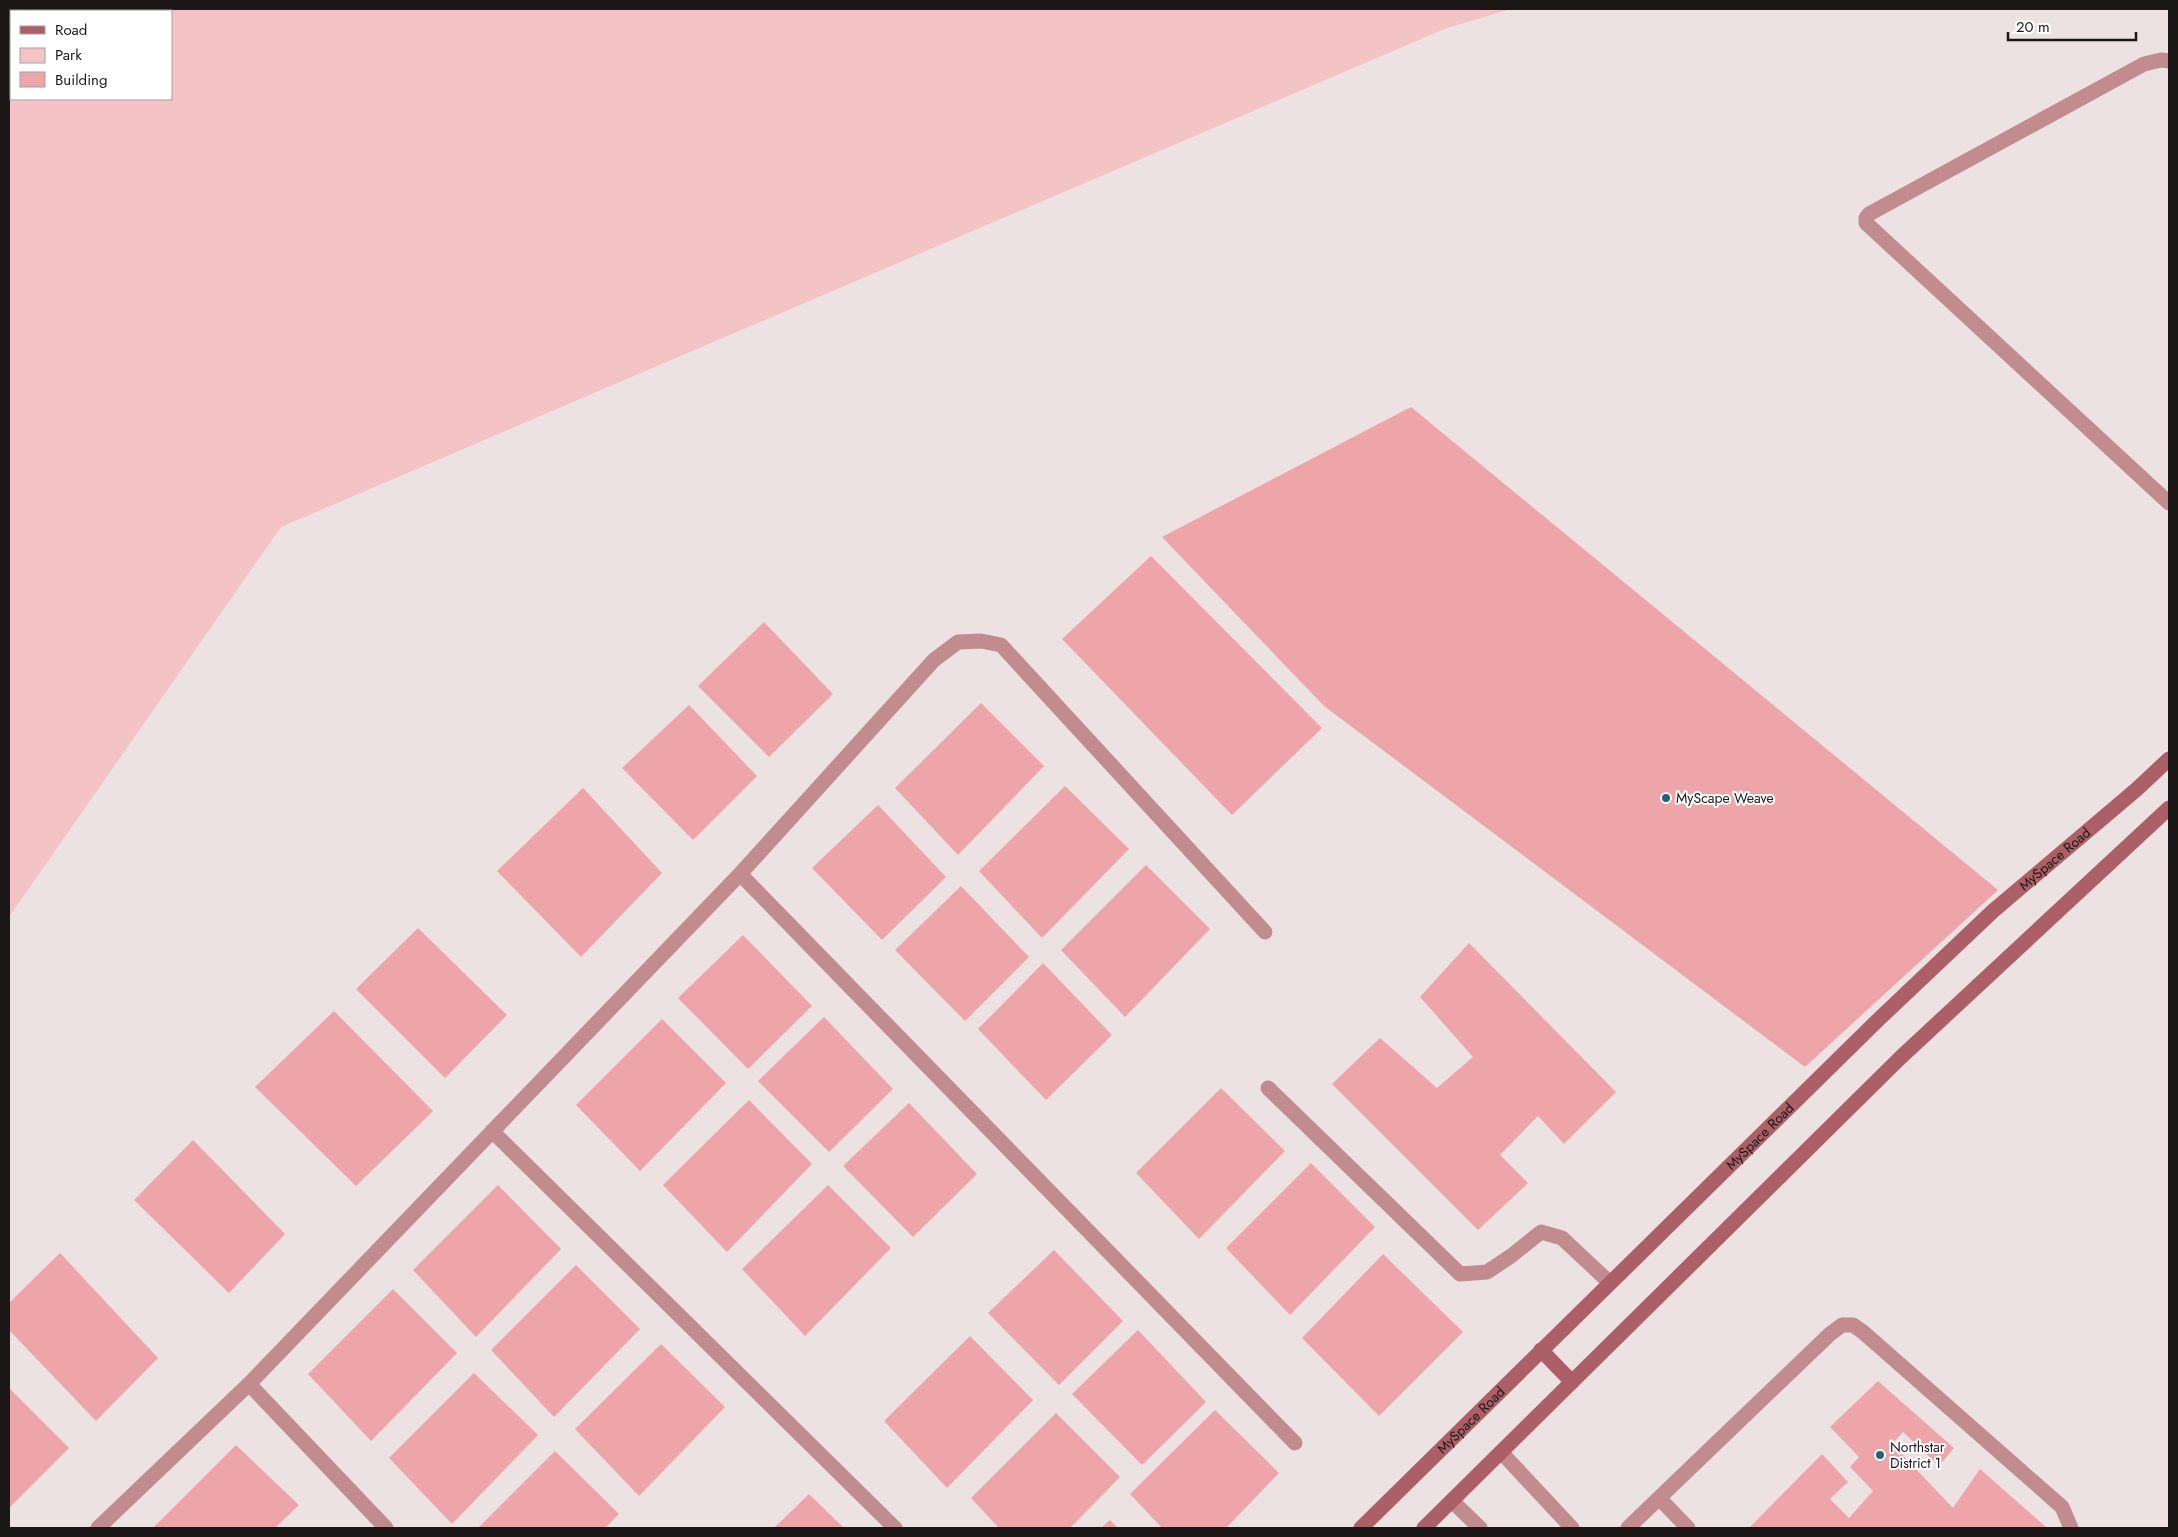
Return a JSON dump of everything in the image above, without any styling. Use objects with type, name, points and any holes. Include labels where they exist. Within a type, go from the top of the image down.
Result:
[{"type":"street","points":[[2169,61],[2161,60],[2144,64],[1869,214],[1866,218],[1866,223],[2169,503]]},
{"type":"street","points":[[98,1528],[249,1384],[740,874],[934,660],[958,642],[980,641],[1001,645],[1265,932]]},
{"type":"street","name":"MySpace Road","points":[[1362,1528],[1872,1025],[1987,918],[2169,759]]},
{"type":"street","points":[[1424,1528],[1906,1052],[2169,808]]},
{"type":"street","points":[[740,874],[1296,1443]]},
{"type":"street","points":[[1268,1088],[1460,1274],[1487,1272],[1541,1232],[1562,1238],[1610,1282]]},
{"type":"street","points":[[492,1131],[896,1528]]},
{"type":"street","points":[[1628,1528],[1830,1334],[1842,1325],[1852,1325],[1871,1338],[2062,1507],[2071,1528]]},
{"type":"street","points":[[1541,1350],[1572,1382]]},
{"type":"street","points":[[249,1384],[386,1528]]},
{"type":"street","points":[[1501,1452],[1572,1528]]},
{"type":"street","points":[[1659,1498],[1688,1528]]},
{"type":"street","points":[[1452,1500],[1480,1528]]},
{"type":"green space","points":[[9,9],[1511,9],[1447,28],[281,527],[9,917]]},
{"type":"building","name":"MyScape Weave","points":[[1411,407],[1998,890],[1805,1067],[1324,706],[1162,537]]},
{"type":"building","points":[[1151,556],[1322,728],[1232,815],[1062,639]]},
{"type":"building","points":[[764,622],[833,694],[769,757],[698,686]]},
{"type":"building","points":[[981,703],[1044,766],[958,855],[895,788]]},
{"type":"building","points":[[689,705],[757,776],[693,840],[622,768]]},
{"type":"building","points":[[1065,786],[1129,849],[1042,938],[979,871]]},
{"type":"building","points":[[583,788],[662,873],[581,957],[497,871]]},
{"type":"building","points":[[878,805],[946,877],[882,940],[812,868]]},
{"type":"building","points":[[1146,865],[1210,929],[1125,1017],[1061,950]]},
{"type":"building","points":[[961,886],[1029,957],[965,1021],[895,950]]},
{"type":"building","points":[[418,928],[507,1015],[445,1078],[356,989]]},
{"type":"building","points":[[743,935],[812,1006],[748,1069],[678,998]]},
{"type":"building","points":[[1469,943],[1616,1092],[1564,1144],[1538,1116],[1500,1155],[1528,1183],[1478,1230],[1332,1084],[1380,1038],[1437,1088],[1473,1057],[1420,997]]},
{"type":"building","points":[[1043,963],[1112,1035],[1046,1100],[978,1029]]},
{"type":"building","points":[[334,1011],[433,1111],[356,1186],[255,1087]]},
{"type":"building","points":[[824,1017],[893,1089],[829,1152],[758,1081]]},
{"type":"building","points":[[662,1019],[726,1083],[640,1171],[576,1105]]},
{"type":"building","points":[[1221,1088],[1285,1151],[1199,1239],[1136,1173]]},
{"type":"building","points":[[749,1100],[812,1164],[727,1252],[663,1185]]},
{"type":"building","points":[[909,1103],[977,1174],[913,1237],[843,1166]]},
{"type":"building","points":[[193,1140],[285,1234],[229,1293],[134,1200]]},
{"type":"building","points":[[1311,1163],[1375,1227],[1290,1315],[1226,1248]]},
{"type":"building","points":[[498,1185],[561,1249],[476,1337],[413,1270]]},
{"type":"building","points":[[828,1185],[891,1248],[805,1336],[742,1269]]},
{"type":"building","points":[[1054,1250],[1123,1321],[1059,1385],[988,1313]]},
{"type":"building","points":[[60,1253],[158,1358],[96,1421],[9,1330],[9,1303]]},
{"type":"building","points":[[1383,1254],[1463,1332],[1379,1416],[1302,1338]]},
{"type":"building","points":[[576,1265],[640,1329],[554,1417],[491,1350]]},
{"type":"building","points":[[393,1289],[457,1353],[371,1441],[308,1374]]},
{"type":"building","points":[[1138,1330],[1206,1402],[1142,1465],[1072,1394]]},
{"type":"building","points":[[970,1336],[1033,1400],[947,1488],[884,1421]]},
{"type":"building","points":[[661,1344],[725,1407],[639,1496],[575,1429]]},
{"type":"building","points":[[474,1373],[538,1435],[452,1524],[389,1458]]},
{"type":"building","name":"Northstar District 1","points":[[1878,1381],[1954,1448],[1939,1466],[1903,1432],[1892,1444],[1953,1508],[1980,1469],[2047,1528],[1749,1528],[1822,1454],[1848,1482],[1830,1499],[1849,1518],[1873,1491],[1850,1467],[1859,1457],[1830,1427]]},
{"type":"building","points":[[9,1388],[69,1448],[9,1508]]},
{"type":"building","points":[[1215,1410],[1279,1473],[1226,1528],[1162,1528],[1130,1494]]},
{"type":"building","points":[[1056,1413],[1120,1477],[1070,1528],[999,1528],[971,1498]]},
{"type":"building","points":[[236,1445],[299,1505],[275,1528],[153,1528]]},
{"type":"building","points":[[555,1451],[619,1514],[605,1528],[478,1528]]},
{"type":"building","points":[[809,1494],[844,1528],[774,1528]]},
{"type":"building","points":[[1110,1520],[1118,1528],[1101,1528]]},
{"type":"place","name":"MyScape Weave","points":[[1666,798]]},
{"type":"place","name":"Northstar District 1","points":[[1880,1455]]}]
